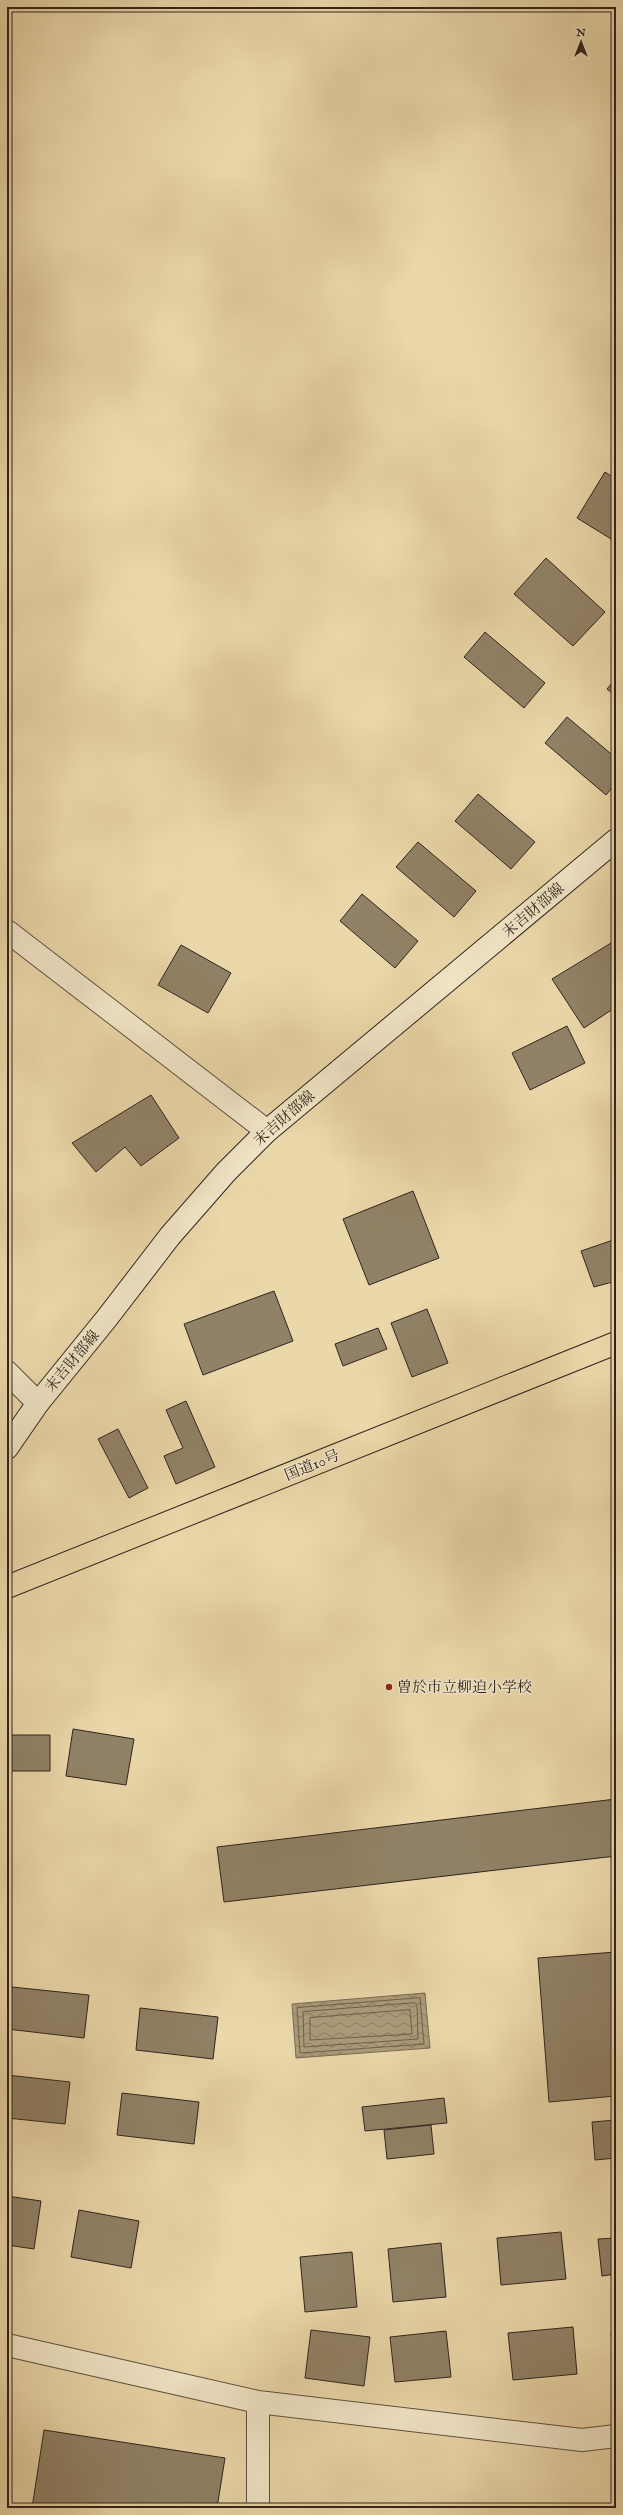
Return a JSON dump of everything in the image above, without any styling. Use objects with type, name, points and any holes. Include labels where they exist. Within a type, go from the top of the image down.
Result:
[{"type":"highway","name":"国道10号","points":[[7,1587],[616,1343]]},
{"type":"street","name":"末吉財部線","points":[[7,1448],[38,1403],[107,1318],[170,1236],[226,1172],[267,1131],[616,840]]},
{"type":"street","points":[[7,931],[267,1131]]},
{"type":"street","points":[[7,1372],[38,1403]]},
{"type":"street","points":[[7,2345],[258,2402],[582,2440],[616,2436]]},
{"type":"street","points":[[258,2402],[258,2508]]},
{"type":"water","points":[[425,1993],[430,2048],[296,2058],[292,2004]]},
{"type":"building","points":[[605,472],[616,479],[616,542],[577,518]]},
{"type":"building","points":[[546,558],[605,612],[573,646],[514,594]]},
{"type":"building","points":[[485,632],[545,683],[524,708],[464,657]]},
{"type":"building","points":[[616,678],[616,696],[607,689]]},
{"type":"building","points":[[567,717],[616,758],[616,783],[606,795],[545,743]]},
{"type":"building","points":[[478,794],[535,842],[511,869],[455,821]]},
{"type":"building","points":[[418,842],[476,891],[454,917],[396,867]]},
{"type":"building","points":[[362,894],[418,941],[395,968],[340,921]]},
{"type":"building","points":[[616,940],[616,1007],[584,1028],[552,979]]},
{"type":"building","points":[[181,945],[231,973],[208,1013],[158,985]]},
{"type":"building","points":[[567,1026],[585,1063],[530,1090],[512,1053]]},
{"type":"building","points":[[151,1095],[179,1138],[141,1166],[125,1147],[96,1172],[72,1143]]},
{"type":"building","points":[[413,1191],[439,1258],[369,1285],[343,1219]]},
{"type":"building","points":[[616,1239],[616,1281],[594,1287],[581,1251]]},
{"type":"building","points":[[274,1291],[293,1341],[203,1375],[184,1324]]},
{"type":"building","points":[[427,1309],[448,1363],[412,1377],[391,1323]]},
{"type":"building","points":[[378,1328],[387,1349],[343,1366],[335,1344]]},
{"type":"building","points":[[186,1401],[215,1467],[176,1484],[164,1456],[183,1448],[166,1410]]},
{"type":"building","points":[[118,1429],[148,1488],[129,1498],[98,1439]]},
{"type":"building","points":[[73,1729],[134,1739],[126,1785],[66,1776]]},
{"type":"building","points":[[11,1735],[50,1735],[50,1771],[11,1771]]},
{"type":"building","points":[[616,1799],[616,1856],[224,1902],[217,1847]]},
{"type":"building","points":[[616,1952],[616,2096],[549,2102],[538,1958]]},
{"type":"building","points":[[12,1987],[89,1995],[84,2038],[7,2029]]},
{"type":"building","points":[[140,2008],[218,2017],[213,2059],[136,2050]]},
{"type":"building","points":[[7,2075],[70,2082],[65,2124],[7,2118]]},
{"type":"building","points":[[122,2093],[199,2102],[194,2144],[117,2135]]},
{"type":"building","points":[[444,2098],[447,2123],[365,2131],[362,2107]]},
{"type":"building","points":[[616,2120],[616,2158],[595,2160],[592,2122]]},
{"type":"building","points":[[431,2125],[434,2154],[387,2159],[384,2130]]},
{"type":"building","points":[[7,2196],[41,2201],[34,2249],[7,2245]]},
{"type":"building","points":[[79,2210],[139,2221],[131,2268],[71,2257]]},
{"type":"building","points":[[561,2232],[566,2279],[501,2285],[497,2238]]},
{"type":"building","points":[[616,2238],[616,2274],[602,2276],[598,2239]]},
{"type":"building","points":[[441,2243],[446,2297],[393,2302],[388,2249]]},
{"type":"building","points":[[352,2252],[357,2307],[305,2312],[300,2257]]},
{"type":"building","points":[[573,2327],[577,2374],[513,2380],[508,2333]]},
{"type":"building","points":[[311,2330],[370,2337],[364,2386],[305,2378]]},
{"type":"building","points":[[446,2331],[451,2377],[395,2382],[390,2337]]},
{"type":"building","points":[[611,2334],[616,2334],[616,2370],[615,2370]]},
{"type":"building","points":[[44,2430],[225,2458],[217,2508],[32,2508]]},
{"type":"place","name":"曽於市立柳迫小学校","points":[[389,1687]]}]
